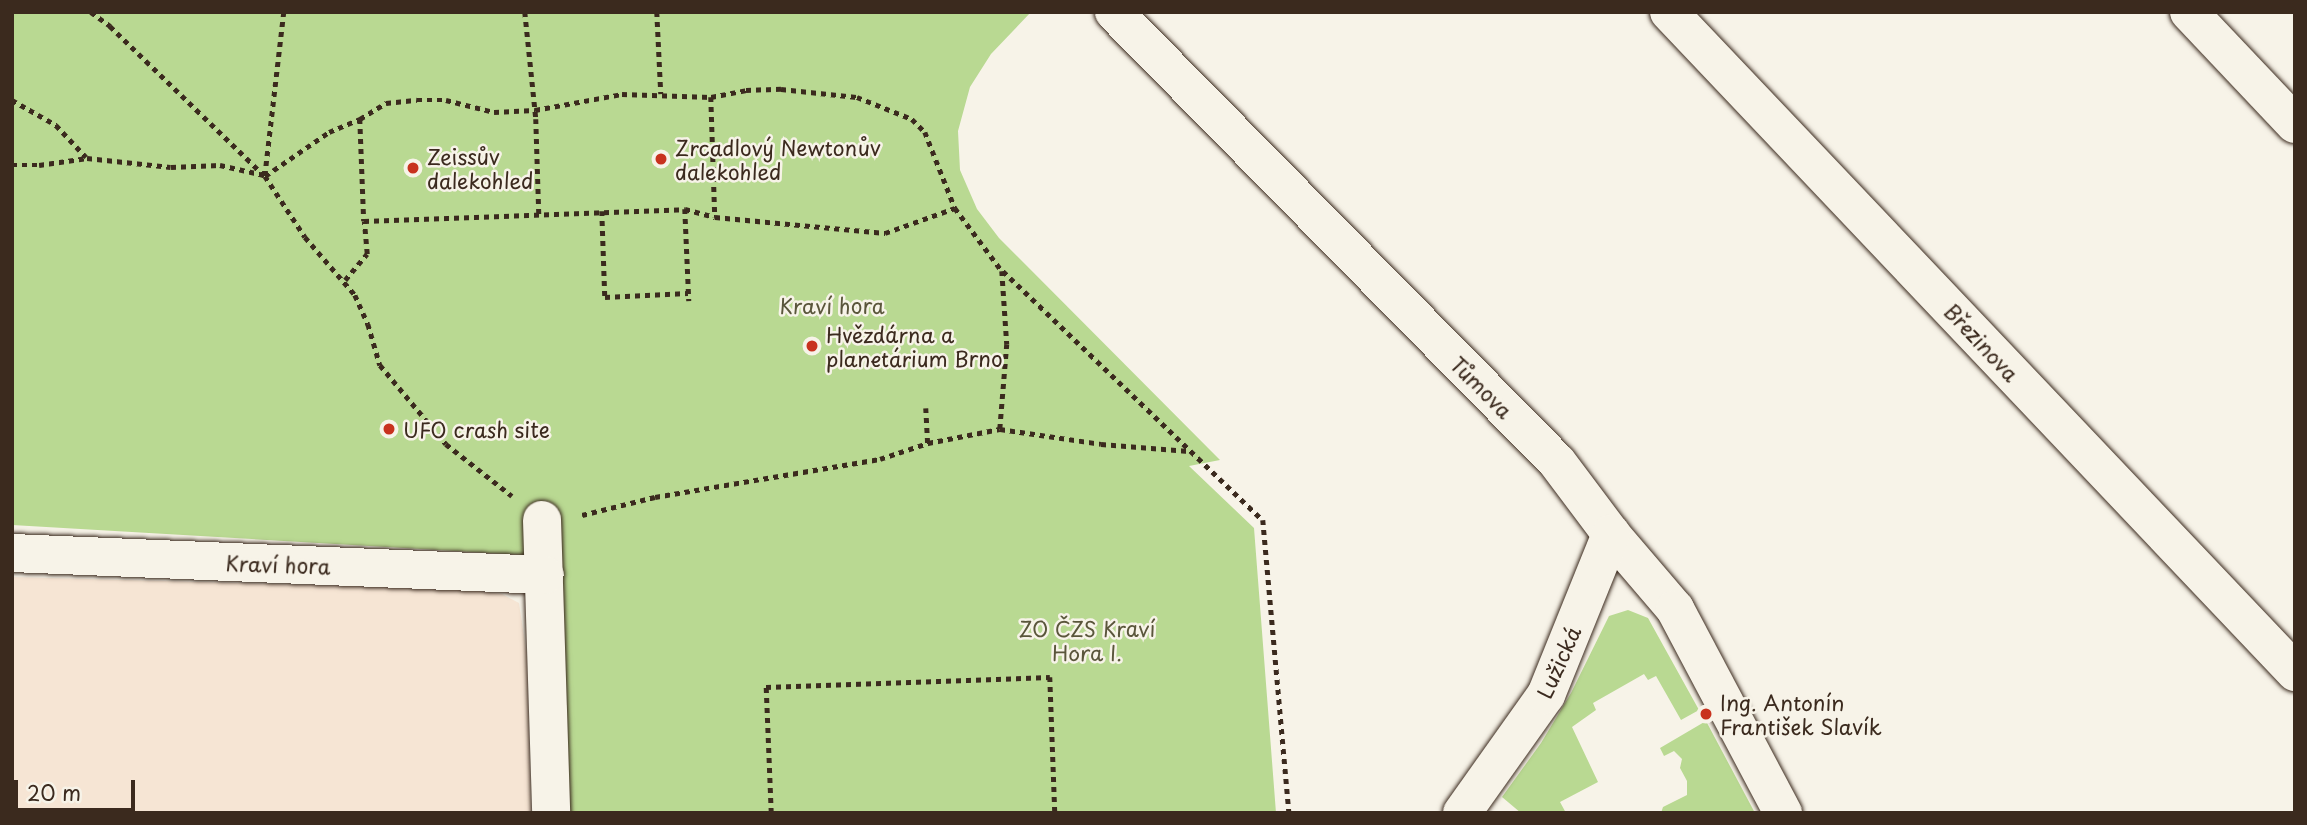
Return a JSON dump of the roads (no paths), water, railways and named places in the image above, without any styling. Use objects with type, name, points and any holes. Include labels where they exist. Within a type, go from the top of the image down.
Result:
[{"type":"street","name":"Tůmova","points":[[1114,12],[1557,462],[1611,534],[1675,609],[1783,813]]},
{"type":"street","name":"Březinova","points":[[1668,12],[2295,672]]},
{"type":"street","points":[[2189,12],[2295,124]]},
{"type":"street","points":[[542,520],[551,813]]},
{"type":"street","name":"Lužická","points":[[1462,813],[1546,695],[1611,534]]},
{"type":"street","name":"Kraví hora","points":[[12,553],[545,575]]},
{"type":"place","name":"Zrcadlový Newtonův dalekohled","points":[[661,159]]},
{"type":"place","name":"Zeissův dalekohled","points":[[413,168]]},
{"type":"place","name":"Hvězdárna a planetárium Brno","points":[[812,346]]},
{"type":"place","name":"UFO crash site","points":[[389,429]]},
{"type":"place","name":"Ing. Antonín František Slavík","points":[[1706,714]]},
{"type":"park label","name":"ZO ČZS Kraví Hora I.","points":[[1087,640]]}]
